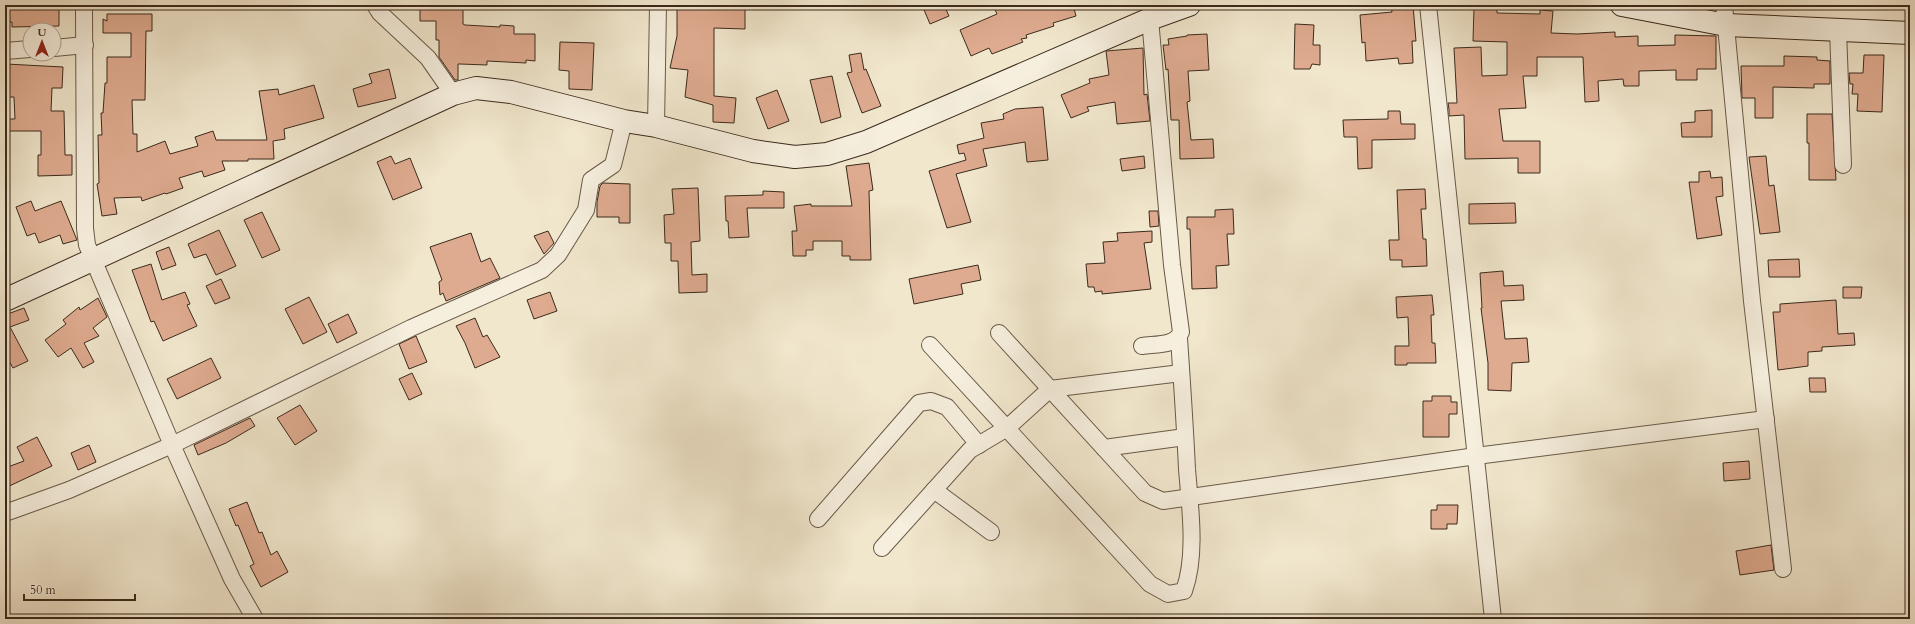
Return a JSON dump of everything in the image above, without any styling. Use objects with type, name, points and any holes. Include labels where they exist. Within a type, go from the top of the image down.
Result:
[{"type":"street","points":[[84,5],[85,228],[87,245],[172,444],[232,579],[255,619]]},
{"type":"street","points":[[375,5],[380,13],[428,58],[453,94]]},
{"type":"street","points":[[656,126],[658,5]]},
{"type":"street","points":[[5,300],[453,94],[476,88],[511,92],[624,121],[656,126],[753,151],[795,157],[827,154],[866,142],[1150,19],[1189,5]]},
{"type":"street","points":[[1428,5],[1493,619]]},
{"type":"street","points":[[1622,5],[1725,15],[1838,30],[1910,33]]},
{"type":"street","points":[[1725,15],[1752,301],[1783,569]]},
{"type":"street","points":[[930,345],[1150,584],[1168,594],[1184,591],[1189,576],[1190,553],[1189,496],[1179,338],[1181,332],[1172,257],[1150,19]]},
{"type":"street","points":[[1838,30],[1843,165]]},
{"type":"street","points":[[62,47],[85,46]]},
{"type":"street","points":[[5,51],[22,50]]},
{"type":"street","points":[[5,512],[69,490],[172,444],[411,328],[542,270],[558,255],[586,210],[591,180],[613,165],[624,121]]},
{"type":"street","points":[[999,333],[1145,493],[1162,501],[1476,456],[1766,419]]},
{"type":"street","points":[[1142,346],[1174,342],[1179,338]]},
{"type":"street","points":[[882,548],[970,450],[1007,428],[1050,389],[1181,373]]},
{"type":"street","points":[[818,519],[919,403],[931,400],[947,407],[978,445]]},
{"type":"street","points":[[1104,448],[1185,437]]},
{"type":"street","points":[[934,490],[991,532]]},
{"type":"building","points":[[59,5],[59,22],[22,22],[22,27],[12,27],[12,22],[5,22],[5,6]]},
{"type":"building","points":[[420,5],[463,6],[463,24],[465,25],[500,27],[500,25],[514,26],[514,34],[535,34],[535,61],[526,60],[526,63],[487,61],[487,65],[458,64],[458,80],[455,80],[439,57],[439,40],[436,40],[436,21],[420,21]]},
{"type":"building","points":[[677,5],[745,7],[745,29],[714,28],[714,96],[736,98],[734,123],[713,122],[713,105],[685,97],[688,70],[670,68],[677,36]]},
{"type":"building","points":[[922,5],[944,5],[949,16],[930,24]]},
{"type":"building","points":[[993,5],[1073,5],[1076,16],[1053,23],[1054,26],[1026,35],[1027,38],[1021,39],[1023,42],[992,54],[989,48],[971,56],[960,30],[997,14]]},
{"type":"building","points":[[1391,5],[1413,5],[1416,41],[1412,41],[1413,63],[1399,64],[1398,58],[1366,61],[1365,42],[1362,43],[1360,15],[1392,12]]},
{"type":"building","points":[[1483,5],[1497,5],[1497,13],[1540,14],[1540,10],[1553,11],[1551,33],[1577,34],[1615,32],[1615,37],[1638,36],[1638,46],[1675,45],[1675,35],[1716,36],[1716,69],[1697,69],[1697,80],[1676,80],[1676,70],[1639,71],[1639,86],[1624,86],[1623,79],[1598,81],[1599,101],[1585,102],[1583,57],[1537,57],[1537,76],[1523,76],[1526,108],[1499,109],[1503,141],[1540,141],[1540,173],[1518,173],[1518,158],[1465,159],[1464,115],[1449,116],[1448,103],[1457,103],[1454,48],[1481,47],[1482,76],[1507,75],[1507,42],[1473,41],[1474,7],[1483,7]]},
{"type":"building","points":[[107,14],[152,14],[152,31],[146,31],[145,100],[132,100],[133,134],[137,134],[137,152],[165,141],[170,154],[198,146],[195,137],[213,131],[216,140],[267,140],[259,91],[278,89],[279,95],[314,85],[324,118],[284,129],[285,139],[273,141],[274,159],[222,161],[225,170],[204,177],[202,171],[179,178],[183,188],[166,194],[165,193],[142,201],[141,197],[114,198],[117,214],[102,216],[97,184],[99,183],[98,135],[102,135],[101,113],[103,113],[105,83],[107,83],[107,57],[131,57],[131,33],[103,33],[103,19],[107,21]]},
{"type":"building","points":[[1295,24],[1314,25],[1313,45],[1320,45],[1320,65],[1312,64],[1310,69],[1294,69]]},
{"type":"building","points":[[1207,34],[1209,70],[1188,71],[1190,101],[1187,102],[1191,140],[1213,139],[1214,158],[1180,159],[1179,120],[1171,120],[1168,69],[1166,70],[1163,45],[1169,45],[1168,39],[1187,35]]},
{"type":"building","points":[[560,42],[594,43],[592,90],[569,89],[569,71],[559,70]]},
{"type":"building","points":[[1143,48],[1144,95],[1147,94],[1150,121],[1117,124],[1115,102],[1087,107],[1089,111],[1071,118],[1061,95],[1090,83],[1089,79],[1109,75],[1106,51]]},
{"type":"building","points":[[861,53],[864,70],[866,69],[881,106],[862,113],[847,73],[852,72],[849,55]]},
{"type":"building","points":[[1864,55],[1884,55],[1882,112],[1857,111],[1858,94],[1852,94],[1853,84],[1850,84],[1849,73],[1863,73]]},
{"type":"building","points":[[1784,56],[1817,57],[1817,60],[1830,61],[1830,84],[1814,84],[1814,88],[1773,87],[1773,118],[1755,118],[1755,98],[1742,98],[1741,66],[1784,66]]},
{"type":"building","points":[[6,64],[63,67],[62,88],[52,88],[51,111],[64,111],[65,155],[72,155],[72,175],[38,176],[38,155],[41,155],[41,131],[5,131],[5,119],[15,119],[14,97],[5,97]]},
{"type":"building","points":[[389,69],[396,98],[358,107],[353,89],[372,83],[369,74]]},
{"type":"building","points":[[832,76],[841,117],[821,123],[810,80]]},
{"type":"building","points":[[777,90],[789,121],[768,129],[756,98]]},
{"type":"building","points":[[1043,107],[1048,160],[1027,162],[1025,142],[983,149],[987,166],[956,174],[971,222],[947,228],[929,171],[966,160],[964,153],[959,154],[957,145],[984,138],[981,123],[1004,119],[1003,114],[1015,109]]},
{"type":"building","points":[[1712,110],[1712,137],[1682,137],[1681,123],[1695,122],[1695,111]]},
{"type":"building","points":[[1388,111],[1400,111],[1401,124],[1415,124],[1415,139],[1372,140],[1372,168],[1358,169],[1357,137],[1344,137],[1343,120],[1388,119]]},
{"type":"building","points":[[1807,114],[1832,114],[1836,180],[1809,180]]},
{"type":"building","points":[[391,156],[395,164],[410,158],[422,188],[393,200],[377,162]]},
{"type":"building","points":[[1144,156],[1145,168],[1122,171],[1120,159]]},
{"type":"building","points":[[1766,156],[1769,186],[1774,185],[1780,232],[1760,234],[1749,157]]},
{"type":"building","points":[[869,163],[873,190],[869,191],[871,260],[850,260],[850,256],[842,256],[842,241],[813,241],[813,250],[806,250],[806,256],[793,256],[792,231],[797,231],[794,206],[811,204],[811,206],[852,206],[846,166]]},
{"type":"building","points":[[1710,171],[1711,178],[1722,177],[1723,196],[1716,197],[1722,235],[1697,239],[1689,182],[1699,182],[1699,172]]},
{"type":"building","points":[[603,183],[630,184],[630,223],[619,223],[619,217],[597,217],[597,202],[600,186]]},
{"type":"building","points":[[698,188],[700,241],[691,242],[692,275],[707,274],[707,292],[679,293],[678,261],[671,261],[671,243],[665,243],[664,215],[674,214],[672,189]]},
{"type":"building","points":[[1425,189],[1426,209],[1421,209],[1423,239],[1426,239],[1427,266],[1402,267],[1402,260],[1390,260],[1389,240],[1399,240],[1397,190]]},
{"type":"building","points":[[763,191],[784,192],[784,208],[747,208],[749,237],[729,238],[728,221],[726,221],[725,196],[763,195]]},
{"type":"building","points":[[31,201],[35,211],[61,201],[77,240],[63,244],[60,235],[39,243],[35,233],[27,236],[16,207]]},
{"type":"building","points":[[1515,203],[1516,223],[1469,224],[1469,204]]},
{"type":"building","points":[[1233,209],[1234,234],[1227,234],[1229,265],[1216,266],[1217,288],[1192,289],[1190,229],[1187,229],[1187,217],[1215,217],[1215,210]]},
{"type":"building","points":[[1149,211],[1158,211],[1159,226],[1150,227]]},
{"type":"building","points":[[262,212],[280,250],[262,258],[244,220]]},
{"type":"building","points":[[219,230],[236,266],[216,275],[206,254],[194,258],[188,244]]},
{"type":"building","points":[[548,231],[554,243],[544,254],[534,236]]},
{"type":"building","points":[[1152,231],[1152,242],[1144,243],[1151,289],[1102,294],[1102,291],[1095,292],[1094,287],[1088,287],[1086,264],[1105,263],[1103,242],[1118,241],[1117,233]]},
{"type":"building","points":[[471,233],[481,262],[490,258],[500,278],[446,301],[443,293],[440,295],[439,282],[442,280],[430,247]]},
{"type":"building","points":[[169,247],[176,265],[162,270],[156,252]]},
{"type":"building","points":[[1799,259],[1800,277],[1769,277],[1768,260]]},
{"type":"building","points":[[151,264],[162,300],[185,292],[190,304],[187,305],[197,326],[163,341],[154,321],[151,322],[132,270]]},
{"type":"building","points":[[978,265],[981,280],[961,284],[963,294],[914,304],[909,279]]},
{"type":"building","points":[[1503,271],[1504,286],[1523,285],[1524,300],[1501,301],[1505,339],[1527,338],[1529,362],[1512,363],[1511,391],[1488,390],[1488,363],[1481,308],[1480,273]]},
{"type":"building","points":[[221,279],[230,298],[215,304],[206,286]]},
{"type":"building","points":[[1843,287],[1862,287],[1861,298],[1843,298]]},
{"type":"building","points":[[550,292],[557,311],[534,319],[527,300]]},
{"type":"building","points":[[1432,295],[1434,315],[1431,315],[1432,343],[1435,343],[1436,363],[1407,363],[1407,365],[1395,365],[1395,346],[1409,346],[1408,317],[1397,318],[1396,297]]},
{"type":"building","points":[[309,297],[327,332],[303,344],[285,309]]},
{"type":"building","points":[[98,298],[107,317],[93,328],[99,336],[84,343],[94,362],[83,368],[71,348],[58,357],[45,340],[66,324],[63,320],[79,307],[80,310]]},
{"type":"building","points":[[1836,300],[1838,334],[1854,333],[1855,345],[1822,347],[1822,351],[1808,352],[1808,366],[1778,370],[1773,312],[1780,312],[1780,304]]},
{"type":"building","points":[[24,308],[29,320],[10,327],[28,361],[13,368],[9,361],[5,362],[5,315]]},
{"type":"building","points":[[348,314],[357,333],[337,343],[328,324]]},
{"type":"building","points":[[475,318],[483,337],[487,335],[500,357],[475,368],[456,326]]},
{"type":"building","points":[[416,336],[427,362],[409,369],[399,344]]},
{"type":"building","points":[[211,358],[221,378],[177,399],[167,379]]},
{"type":"building","points":[[412,373],[422,394],[409,400],[399,379]]},
{"type":"building","points":[[1809,378],[1825,378],[1826,392],[1810,392]]},
{"type":"building","points":[[1432,396],[1451,396],[1451,402],[1457,402],[1457,414],[1449,414],[1449,437],[1423,437],[1423,401],[1432,401]]},
{"type":"building","points":[[300,405],[317,431],[295,445],[277,418]]},
{"type":"building","points":[[250,418],[255,426],[226,443],[198,455],[194,445]]},
{"type":"building","points":[[37,437],[52,466],[5,488],[5,468],[24,461],[17,447]]},
{"type":"building","points":[[89,445],[96,462],[78,470],[71,453]]},
{"type":"building","points":[[1749,461],[1750,479],[1724,481],[1723,463]]},
{"type":"building","points":[[247,502],[259,533],[262,532],[271,555],[277,551],[288,572],[261,587],[250,566],[254,564],[238,525],[236,526],[229,509]]},
{"type":"building","points":[[1437,505],[1458,505],[1457,524],[1447,524],[1447,529],[1431,529],[1431,510],[1437,510]]},
{"type":"building","points":[[1771,545],[1774,570],[1740,575],[1736,551]]}]
